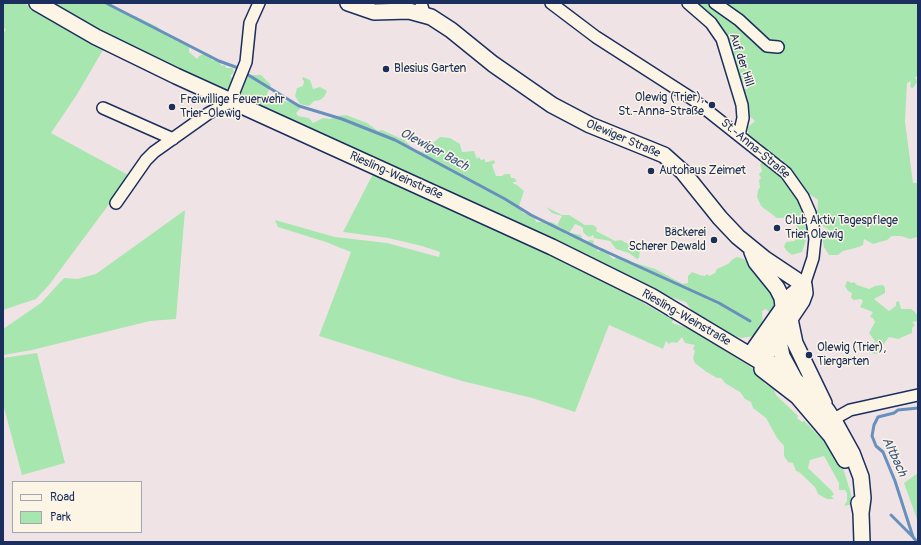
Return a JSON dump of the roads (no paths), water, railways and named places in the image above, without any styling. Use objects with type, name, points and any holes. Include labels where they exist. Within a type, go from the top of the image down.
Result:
[{"type":"main road","name":"Riesling-Weinstraße","points":[[37,3],[96,37],[230,102],[552,247],[651,296],[756,359]]},
{"type":"main road","name":"Olewiger Straße","points":[[348,3],[374,12],[409,11],[422,8],[488,61],[552,105],[590,125],[668,158],[683,172],[720,218],[750,247],[804,285]]},
{"type":"main road","points":[[750,247],[753,257],[777,288],[782,298],[795,343],[830,415],[852,453],[861,477],[863,498],[861,513],[862,542]]},
{"type":"main road","points":[[795,380],[782,356],[780,334],[797,290],[804,285]]},
{"type":"main road","points":[[756,359],[787,313]]},
{"type":"main road","points":[[756,359],[780,334]]},
{"type":"main road","points":[[756,359],[767,361],[795,380],[830,415]]},
{"type":"main road","points":[[756,359],[763,370],[797,396],[831,436],[849,468],[861,513]]},
{"type":"street","points":[[116,203],[146,160],[173,139],[230,102],[246,62],[250,23],[259,3]]},
{"type":"street","name":"St.-Anna-Straße","points":[[551,3],[596,37],[684,93],[780,167],[800,190],[810,213],[815,239],[813,258],[804,285]]},
{"type":"street","name":"Auf der Hill","points":[[690,3],[717,31],[728,52],[742,105],[743,118],[739,135]]},
{"type":"street","name":"Auf der Hill","points":[[715,3],[739,20],[767,46],[773,48],[778,47]]},
{"type":"street","points":[[103,108],[173,139]]},
{"type":"street","points":[[831,436],[830,415],[842,414],[856,408],[918,396]]},
{"type":"waterway","name":"Olewiger Bach","points":[[106,3],[219,61],[241,69]]},
{"type":"waterway","name":"Olewiger Bach","points":[[245,73],[299,106],[342,119],[395,140],[505,199],[531,215],[598,248],[719,303],[750,321]]},
{"type":"waterway","name":"Altbach","points":[[917,542],[913,537],[895,481],[883,452],[876,446],[872,436],[874,425],[878,417],[894,413],[898,410],[918,408]]},
{"type":"waterway","name":"Olewiger Bach","points":[[891,515],[912,536]]},
{"type":"place","name":"Blesius Garten","points":[[386,69]]},
{"type":"place","name":"Olewig (Trier), St.-Anna-Straße","points":[[712,105]]},
{"type":"place","name":"Freiwillige Feuerwehr Trier-Olewig","points":[[172,107]]},
{"type":"place","name":"Autohaus Zeimet","points":[[651,171]]},
{"type":"place","name":"Club Aktiv Tagespflege Trier Olewig","points":[[777,228]]},
{"type":"place","name":"Bäckerei Scherer Dewald","points":[[714,240]]},
{"type":"place","name":"Olewig (Trier), Tiergarten","points":[[809,355]]}]
